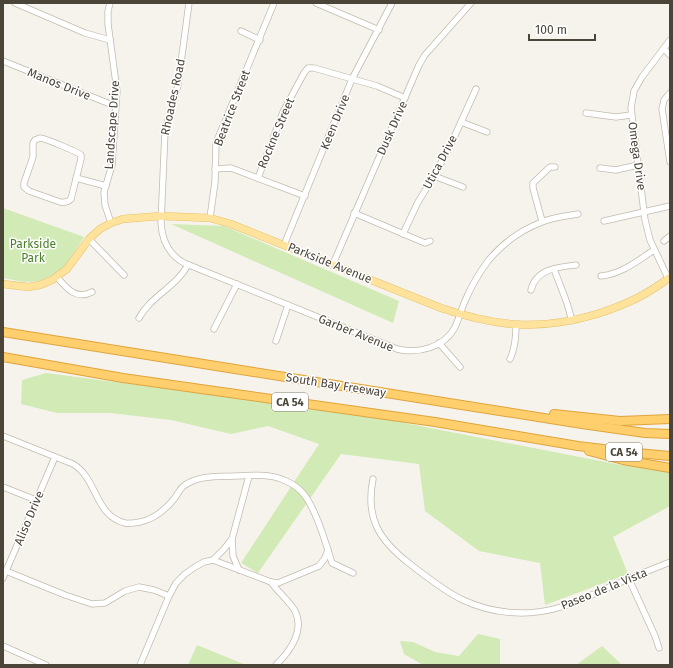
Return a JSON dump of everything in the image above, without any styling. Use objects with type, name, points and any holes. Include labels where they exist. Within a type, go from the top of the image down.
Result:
[{"type":"highway","name":"South Bay Freeway","points":[[3,332],[486,409],[645,433],[670,434]]},
{"type":"highway","name":"South Bay Freeway","points":[[3,358],[131,379],[435,422],[578,446],[670,456]]},
{"type":"highway","points":[[486,409],[620,421],[670,419]]},
{"type":"highway","points":[[578,446],[592,453],[670,468]]},
{"type":"main road","name":"Parkside Avenue","points":[[3,284],[34,286],[46,283],[57,277],[71,265],[89,239],[111,223],[123,218],[161,216],[210,218],[231,224],[441,308],[478,319],[516,325],[555,324],[572,321],[627,304],[669,278]]},
{"type":"street","points":[[15,3],[85,33],[110,40]]},
{"type":"street","name":"Landscape Drive","points":[[110,3],[107,16],[117,84],[112,165],[104,192],[105,205],[111,223]]},
{"type":"street","name":"Rhoades Road","points":[[161,216],[165,131],[178,85],[189,3]]},
{"type":"street","name":"Beatrice Street","points":[[210,218],[214,188],[216,143],[260,40],[274,3]]},
{"type":"street","points":[[316,3],[379,30]]},
{"type":"street","points":[[330,9],[333,3]]},
{"type":"street","name":"Keen Drive","points":[[284,245],[352,79],[392,3]]},
{"type":"street","name":"Dusk Drive","points":[[333,264],[419,65],[425,55],[471,3]]},
{"type":"street","points":[[241,31],[260,40]]},
{"type":"street","name":"Omega Drive","points":[[669,278],[650,240],[644,212],[631,108],[634,91],[642,77],[670,40]]},
{"type":"street","points":[[664,49],[670,55]]},
{"type":"street","name":"Manos Drive","points":[[3,61],[115,106]]},
{"type":"street","name":"Rockne Street","points":[[258,178],[282,112],[308,68],[314,68],[352,79]]},
{"type":"street","points":[[352,79],[378,86],[405,98]]},
{"type":"street","name":"Utica Drive","points":[[403,234],[418,202],[434,176],[476,89]]},
{"type":"street","points":[[670,92],[664,100],[662,109],[670,162]]},
{"type":"street","points":[[586,113],[616,117],[631,115]]},
{"type":"street","points":[[461,122],[487,132]]},
{"type":"street","points":[[44,138],[53,143],[74,150],[79,154],[81,159],[76,178],[71,199],[65,202],[27,190],[24,187],[24,183],[33,157],[33,145],[35,140],[44,138]]},
{"type":"street","points":[[600,168],[616,170],[638,165]]},
{"type":"street","points":[[542,221],[533,183],[550,167],[555,167]]},
{"type":"street","points":[[215,169],[231,168],[305,196]]},
{"type":"street","points":[[434,176],[463,187]]},
{"type":"street","points":[[76,178],[106,186]]},
{"type":"street","points":[[604,222],[670,206]]},
{"type":"street","points":[[354,213],[425,243],[430,241]]},
{"type":"street","name":"Garber Avenue","points":[[161,216],[162,234],[165,243],[173,255],[188,265],[397,349],[419,351],[439,343],[454,329],[476,278],[489,260],[510,240],[542,221],[578,214]]},
{"type":"street","points":[[664,242],[670,236]]},
{"type":"street","points":[[89,239],[124,275]]},
{"type":"street","points":[[601,276],[612,275],[624,270],[654,250]]},
{"type":"street","points":[[139,318],[144,308],[178,280],[188,265]]},
{"type":"street","points":[[531,290],[536,278],[546,271],[554,268],[576,265]]},
{"type":"street","points":[[554,268],[572,321]]},
{"type":"street","points":[[57,277],[68,289],[80,295],[84,296],[92,292]]},
{"type":"street","points":[[214,329],[237,284]]},
{"type":"street","points":[[276,341],[288,305]]},
{"type":"street","points":[[510,360],[513,354],[516,325]]},
{"type":"street","points":[[439,343],[460,367]]},
{"type":"street","points":[[3,436],[73,464],[82,470],[108,514],[124,523],[130,524],[152,519],[169,504],[184,486],[194,480],[204,477],[267,475],[279,478],[302,492],[310,503],[328,548],[332,563],[353,573]]},
{"type":"street","name":"Aliso Drive","points":[[3,578],[55,457]]},
{"type":"street","points":[[239,570],[233,556],[232,539],[249,476]]},
{"type":"street","name":"Paseo de la Vista","points":[[373,479],[371,493],[372,508],[375,522],[384,540],[404,559],[440,586],[455,596],[472,604],[508,612],[526,613],[544,611],[570,604],[670,562]]},
{"type":"street","points":[[3,487],[36,500]]},
{"type":"street","points":[[140,665],[176,583],[185,574],[204,562],[213,560],[232,539]]},
{"type":"street","points":[[213,560],[271,582],[278,583],[319,566],[326,558],[328,548]]},
{"type":"street","points":[[6,571],[65,595],[92,604],[105,603],[125,591],[139,587],[154,590],[169,596]]},
{"type":"street","points":[[629,579],[659,648]]},
{"type":"street","points":[[271,582],[294,610],[297,623],[296,635],[292,645],[276,665]]},
{"type":"street","points":[[3,646],[46,665]]},
{"type":"green space","name":"Parkside Park","points":[[3,208],[84,237],[62,271],[39,281],[24,282],[3,278]]},
{"type":"green space","points":[[171,224],[224,226],[399,301],[393,323]]},
{"type":"green space","points":[[46,373],[358,414],[621,465],[670,471],[670,506],[613,537],[628,574],[545,605],[540,563],[479,551],[425,511],[419,464],[341,454],[258,573],[241,563],[319,444],[268,426],[231,434],[171,420],[110,413],[57,413],[21,404],[22,380]]},
{"type":"green space","points":[[478,634],[500,639],[500,665],[423,665],[404,654],[400,641],[413,642],[435,652],[459,656]]},
{"type":"green space","points":[[197,645],[246,665],[188,665]]},
{"type":"green space","points":[[602,646],[622,665],[576,665]]}]
